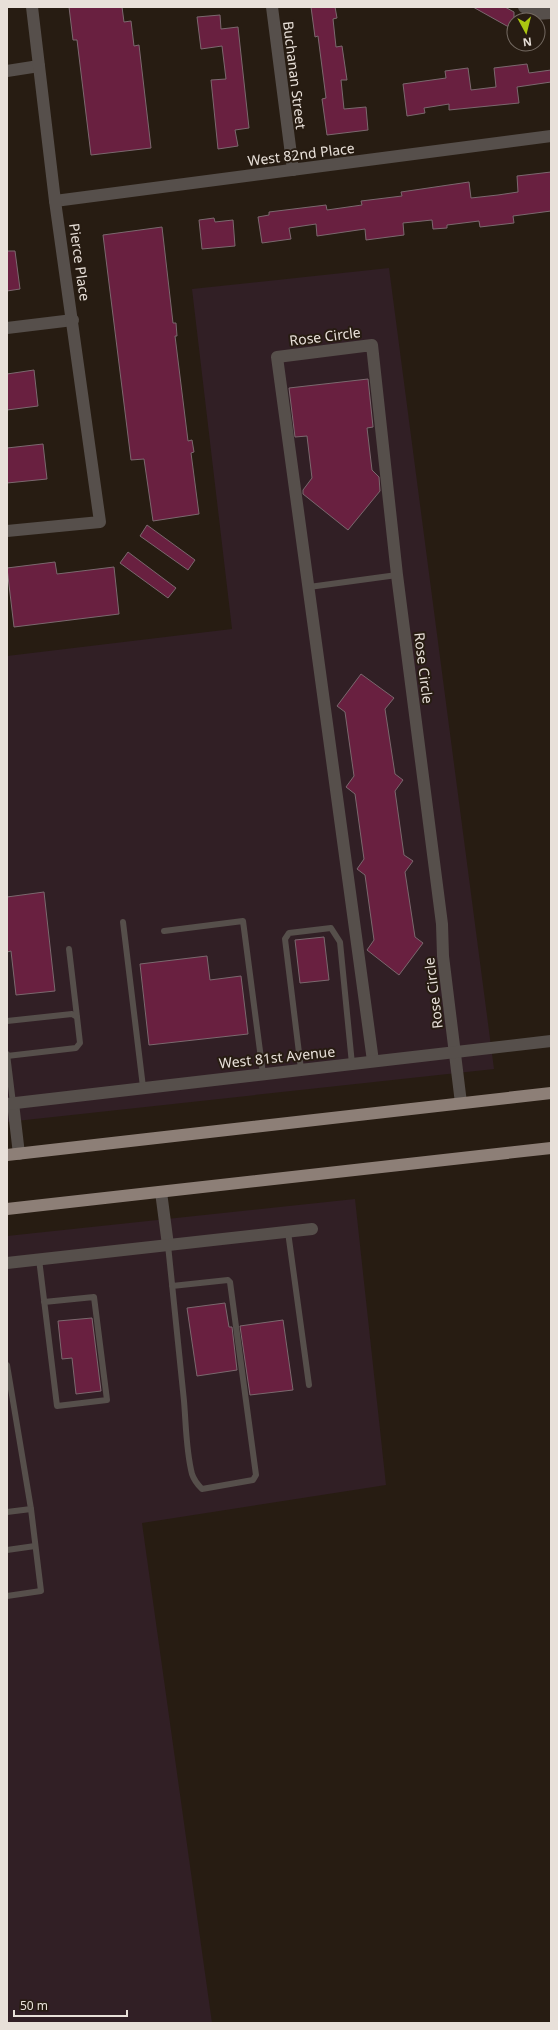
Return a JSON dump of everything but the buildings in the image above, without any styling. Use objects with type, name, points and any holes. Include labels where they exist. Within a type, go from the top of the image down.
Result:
[{"type":"main road","points":[[13,1154],[551,1093]]},
{"type":"main road","points":[[7,1209],[551,1148]]},
{"type":"street","name":"Pierce Place","points":[[7,531],[100,522],[73,320],[55,201],[32,7]]},
{"type":"street","name":"Buchanan Street","points":[[272,7],[293,170]]},
{"type":"street","points":[[524,7],[536,14],[551,13]]},
{"type":"street","points":[[7,70],[39,66]]},
{"type":"street","name":"West 82nd Place","points":[[55,201],[551,136]]},
{"type":"street","points":[[7,328],[73,320]]},
{"type":"street","name":"Rose Circle","points":[[373,1061],[277,357],[372,345],[397,575],[442,924],[443,956],[461,1103]]},
{"type":"street","name":"West 81st Avenue","points":[[10,1103],[551,1041]]},
{"type":"street","points":[[10,1103],[13,1154]]},
{"type":"street","points":[[161,1192],[168,1245]]},
{"type":"street","points":[[7,1263],[312,1229]]},
{"type":"lane","points":[[308,587],[397,575]]},
{"type":"lane","points":[[164,931],[243,921],[263,1074]]},
{"type":"lane","points":[[123,922],[143,1087]]},
{"type":"lane","points":[[301,1069],[285,939],[289,933],[331,928],[340,942],[352,1064]]},
{"type":"lane","points":[[10,1103],[7,1055],[76,1048],[80,1043],[70,949]]},
{"type":"lane","points":[[7,1021],[72,1014],[77,1017]]},
{"type":"lane","points":[[288,1232],[309,1385]]},
{"type":"lane","points":[[168,1245],[172,1286],[188,1446],[192,1473],[195,1482],[202,1489],[253,1480],[256,1475],[230,1282],[228,1280],[172,1286]]},
{"type":"lane","points":[[39,1259],[44,1302],[57,1406],[107,1400],[94,1297],[44,1302]]},
{"type":"lane","points":[[7,1365],[31,1509],[41,1591],[7,1596]]},
{"type":"lane","points":[[7,1512],[31,1509]]},
{"type":"lane","points":[[7,1550],[35,1546]]},
{"type":"shaded area","points":[[389,268],[494,1069],[7,1122],[7,656],[232,629],[192,289]]},
{"type":"shaded area","points":[[355,1199],[386,1485],[142,1523],[212,2023],[7,2023],[7,1236]]}]
